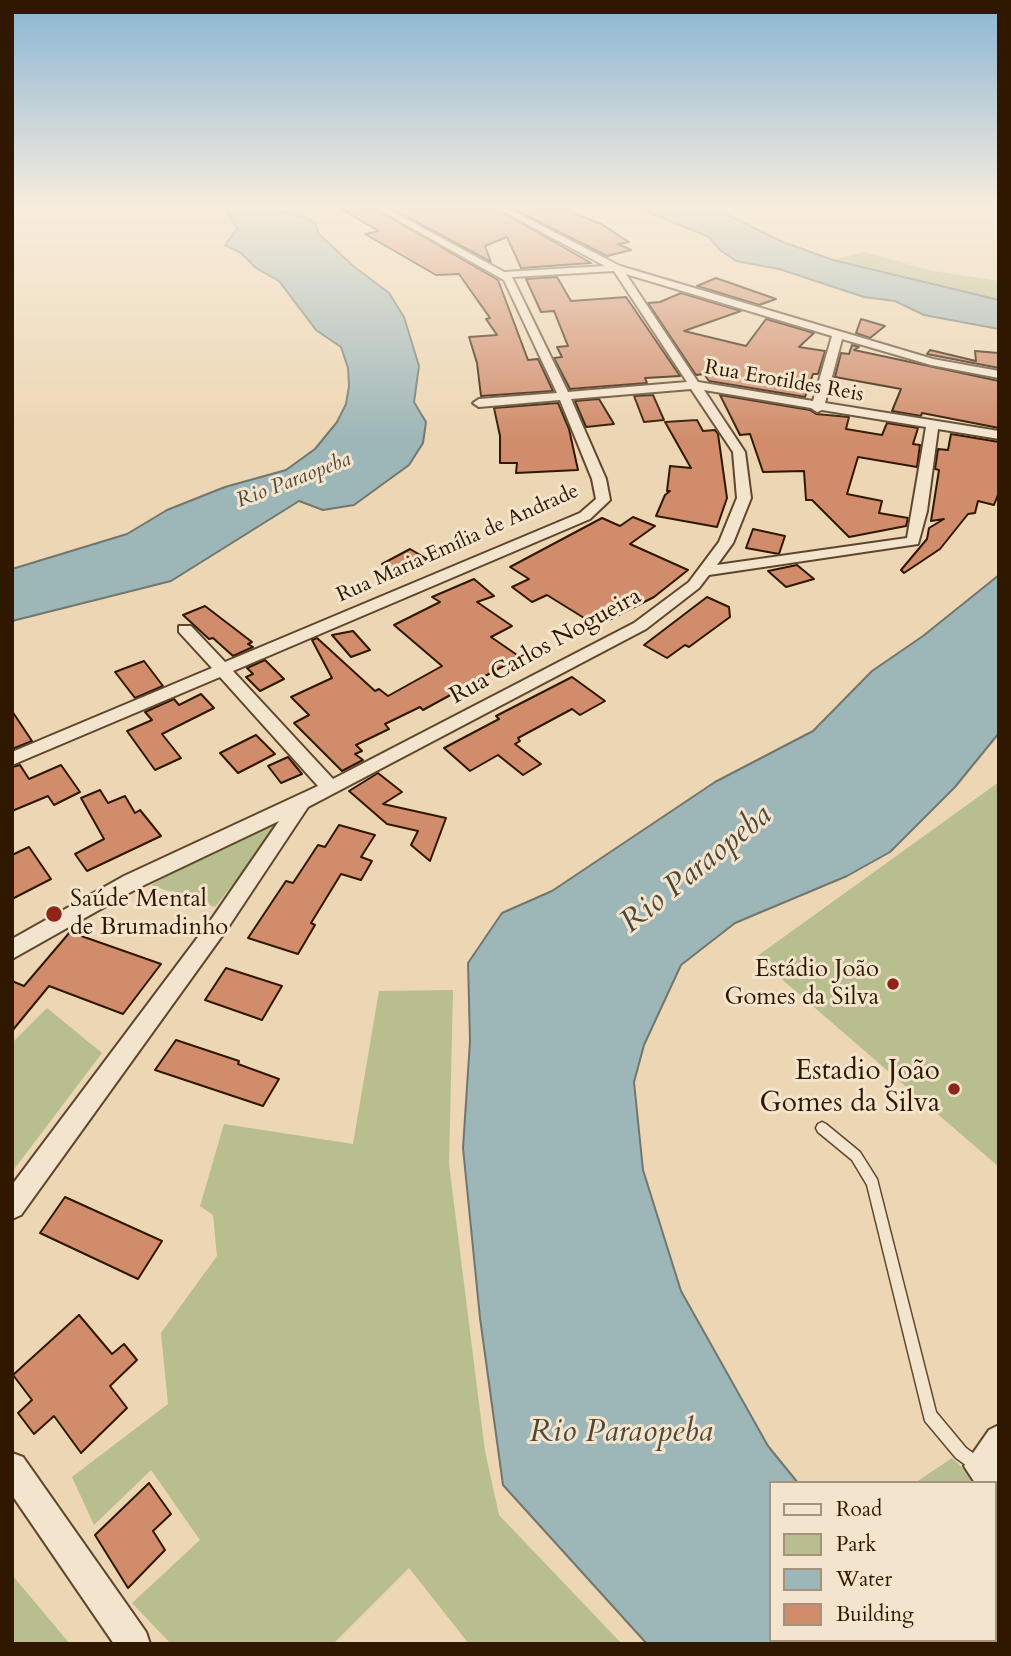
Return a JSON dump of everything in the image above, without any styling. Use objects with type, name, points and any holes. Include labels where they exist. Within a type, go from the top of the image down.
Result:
[{"type":"street","name":"Rua Maria Emília de Andrade","points":[[12,759],[584,516],[603,500],[599,479],[564,396],[513,286]]},
{"type":"street","name":"Rua Carlos Nogueira","points":[[12,950],[131,882],[331,788],[640,626],[694,585],[726,543],[744,498],[739,452],[629,286]]},
{"type":"street","points":[[678,286],[931,362],[999,375]]},
{"type":"street","points":[[817,408],[838,334]]},
{"type":"street","name":"Rua Erotildes Reis","points":[[479,403],[695,385],[817,408],[999,435]]},
{"type":"street","points":[[705,570],[913,541],[932,425]]},
{"type":"street","points":[[185,629],[331,788]]},
{"type":"street","points":[[12,1206],[212,934],[301,803]]},
{"type":"street","points":[[989,1475],[999,1440]]},
{"type":"street","points":[[12,1468],[134,1644]]},
{"type":"lane","points":[[822,1128],[856,1156],[873,1183],[930,1416],[961,1453],[989,1475]]},
{"type":"green space","points":[[942,286],[999,286],[999,300]]},
{"type":"green space","name":"Estádio João Gomes da Silva","points":[[999,782],[999,1167],[756,957]]},
{"type":"green space","points":[[264,819],[275,821],[279,826],[215,907],[151,885]]},
{"type":"green space","points":[[453,990],[449,1164],[485,1451],[499,1515],[622,1644],[469,1644],[409,1568],[333,1644],[171,1644],[132,1603],[200,1540],[151,1470],[94,1525],[72,1477],[168,1404],[161,1333],[217,1256],[213,1215],[200,1206],[224,1124],[353,1144],[379,991]]},
{"type":"green space","points":[[47,1008],[102,1053],[12,1172],[12,1043]]},
{"type":"green space","points":[[952,1458],[977,1481],[918,1481]]},
{"type":"green space","points":[[997,1500],[999,1644],[976,1642],[997,1642]]},
{"type":"green space","points":[[12,1575],[70,1644],[12,1644]]},
{"type":"water","name":"Rio Paraopeba","points":[[283,286],[380,286],[389,293],[404,317],[419,366],[414,402],[426,422],[423,443],[409,465],[354,505],[323,510],[299,501],[171,581],[12,621],[12,569],[127,534],[167,510],[225,487],[286,470],[315,449],[337,422],[346,404],[349,386],[348,368],[341,347],[316,330]]},
{"type":"water","points":[[831,286],[942,286],[999,300],[999,329],[924,315],[895,301],[864,297]]},
{"type":"water","name":"Rio Paraopeba","points":[[999,575],[999,733],[955,787],[890,852],[847,876],[735,923],[681,965],[644,1045],[634,1082],[643,1170],[681,1291],[768,1446],[796,1481],[769,1481],[769,1642],[937,1644],[647,1644],[503,1485],[480,1318],[463,1148],[470,1041],[468,963],[502,913],[552,891],[715,782],[813,731],[872,671],[923,636]]},
{"type":"building","points":[[468,286],[500,286],[528,360],[538,359],[553,391],[481,396],[477,363],[469,337],[497,335],[486,319],[490,318]]},
{"type":"building","points":[[529,286],[562,286],[571,301],[626,297],[680,376],[645,378],[647,383],[570,389],[554,358],[562,357],[557,347],[568,346],[554,311],[541,312]]},
{"type":"building","points":[[698,286],[740,286],[776,299],[759,305]]},
{"type":"building","points":[[681,293],[741,311],[684,331],[746,346],[766,319],[814,333],[799,347],[825,351],[818,374],[813,374],[805,397],[709,381],[704,374],[696,375],[648,303],[660,302]]},
{"type":"building","points":[[861,319],[885,326],[870,338],[856,333]]},
{"type":"building","points":[[852,345],[859,347],[854,350],[999,381],[999,428],[922,413],[921,416],[892,411],[901,389],[835,377],[841,353],[849,354]]},
{"type":"building","points":[[930,350],[976,361],[975,351],[999,353],[999,368],[927,354]]},
{"type":"building","points":[[653,395],[664,420],[644,422],[634,396]]},
{"type":"building","points":[[720,395],[810,410],[816,414],[849,417],[846,429],[882,435],[887,423],[918,428],[913,444],[920,445],[917,467],[858,457],[847,494],[882,501],[879,513],[908,518],[906,526],[849,537],[812,500],[806,500],[804,471],[763,472],[750,434],[740,435]]},
{"type":"building","points":[[599,399],[614,424],[586,427],[575,401]]},
{"type":"building","points":[[558,403],[569,429],[578,470],[516,473],[517,463],[500,463],[500,436],[494,408]]},
{"type":"building","points":[[697,420],[703,431],[715,430],[718,434],[727,498],[717,527],[656,516],[665,495],[670,491],[667,491],[670,466],[691,468],[665,422]]},
{"type":"building","points":[[951,434],[999,442],[999,492],[994,505],[978,501],[975,513],[968,514],[940,549],[904,573],[901,570],[927,539],[929,528],[944,519],[931,521],[939,470],[935,469],[938,449],[948,450]]},
{"type":"building","points":[[633,517],[655,526],[630,544],[688,570],[654,597],[597,626],[547,595],[532,602],[512,587],[529,579],[510,567],[602,518],[620,526]]},
{"type":"building","points":[[753,529],[785,536],[779,554],[746,548]]},
{"type":"building","points":[[410,549],[427,559],[419,564],[423,566],[403,576],[382,564]]},
{"type":"building","points":[[797,565],[814,579],[786,587],[768,571]]},
{"type":"building","points":[[474,579],[494,596],[477,602],[512,626],[491,637],[520,657],[423,710],[420,707],[385,724],[389,729],[356,745],[362,751],[355,754],[363,760],[342,771],[294,723],[309,715],[291,697],[332,678],[312,640],[317,638],[375,691],[379,689],[388,696],[442,666],[394,625],[440,602],[432,597]]},
{"type":"building","points":[[707,597],[729,607],[730,617],[689,647],[685,645],[667,658],[644,645]]},
{"type":"building","points":[[205,606],[252,642],[248,644],[253,647],[233,656],[183,615]]},
{"type":"building","points":[[353,631],[370,650],[351,657],[332,635]]},
{"type":"building","points":[[265,660],[284,679],[260,691],[246,677],[253,674],[247,668]]},
{"type":"building","points":[[144,661],[163,686],[135,698],[115,672]]},
{"type":"building","points":[[572,677],[605,701],[580,715],[572,709],[518,738],[520,741],[515,744],[541,764],[523,775],[498,755],[470,771],[444,748],[499,719],[496,716]]},
{"type":"building","points":[[201,694],[214,708],[162,734],[181,758],[155,770],[127,731],[152,720],[145,712],[174,699],[179,705]]},
{"type":"building","points":[[12,711],[32,741],[12,749]]},
{"type":"building","points":[[256,735],[275,754],[238,773],[220,753]]},
{"type":"building","points":[[288,757],[302,774],[281,783],[268,766]]},
{"type":"building","points":[[20,765],[29,779],[61,765],[80,792],[54,805],[48,796],[12,811],[12,767]]},
{"type":"building","points":[[378,773],[402,792],[383,804],[446,818],[430,861],[411,845],[418,831],[387,824],[349,791]]},
{"type":"building","points":[[100,790],[108,803],[125,796],[135,813],[140,810],[161,836],[87,871],[75,854],[104,839],[81,798]]},
{"type":"building","points":[[339,825],[375,835],[361,857],[372,861],[361,880],[341,874],[311,923],[315,925],[298,954],[248,938],[286,881],[293,883],[318,845],[325,847]]},
{"type":"building","points":[[29,847],[51,879],[12,899],[12,855]]},
{"type":"building","points":[[70,932],[161,964],[123,1014],[49,986],[12,1031],[12,981],[24,986]]},
{"type":"building","points":[[226,968],[282,986],[262,1020],[205,1000]]},
{"type":"building","points":[[176,1040],[239,1061],[238,1064],[279,1079],[263,1106],[155,1070]]},
{"type":"building","points":[[65,1197],[162,1241],[138,1279],[40,1233]]},
{"type":"building","points":[[79,1315],[112,1354],[124,1344],[137,1360],[110,1386],[127,1408],[81,1453],[54,1416],[34,1434],[18,1413],[32,1400],[13,1375]]},
{"type":"building","points":[[149,1483],[171,1514],[153,1531],[165,1550],[128,1588],[95,1535]]},
{"type":"place","name":"Saúde Mental de Brumadinho","points":[[54,914]]},
{"type":"place","name":"Estádio João Gomes da Silva","points":[[893,984]]},
{"type":"place","name":"Estadio João Gomes da Silva","points":[[954,1089]]}]
